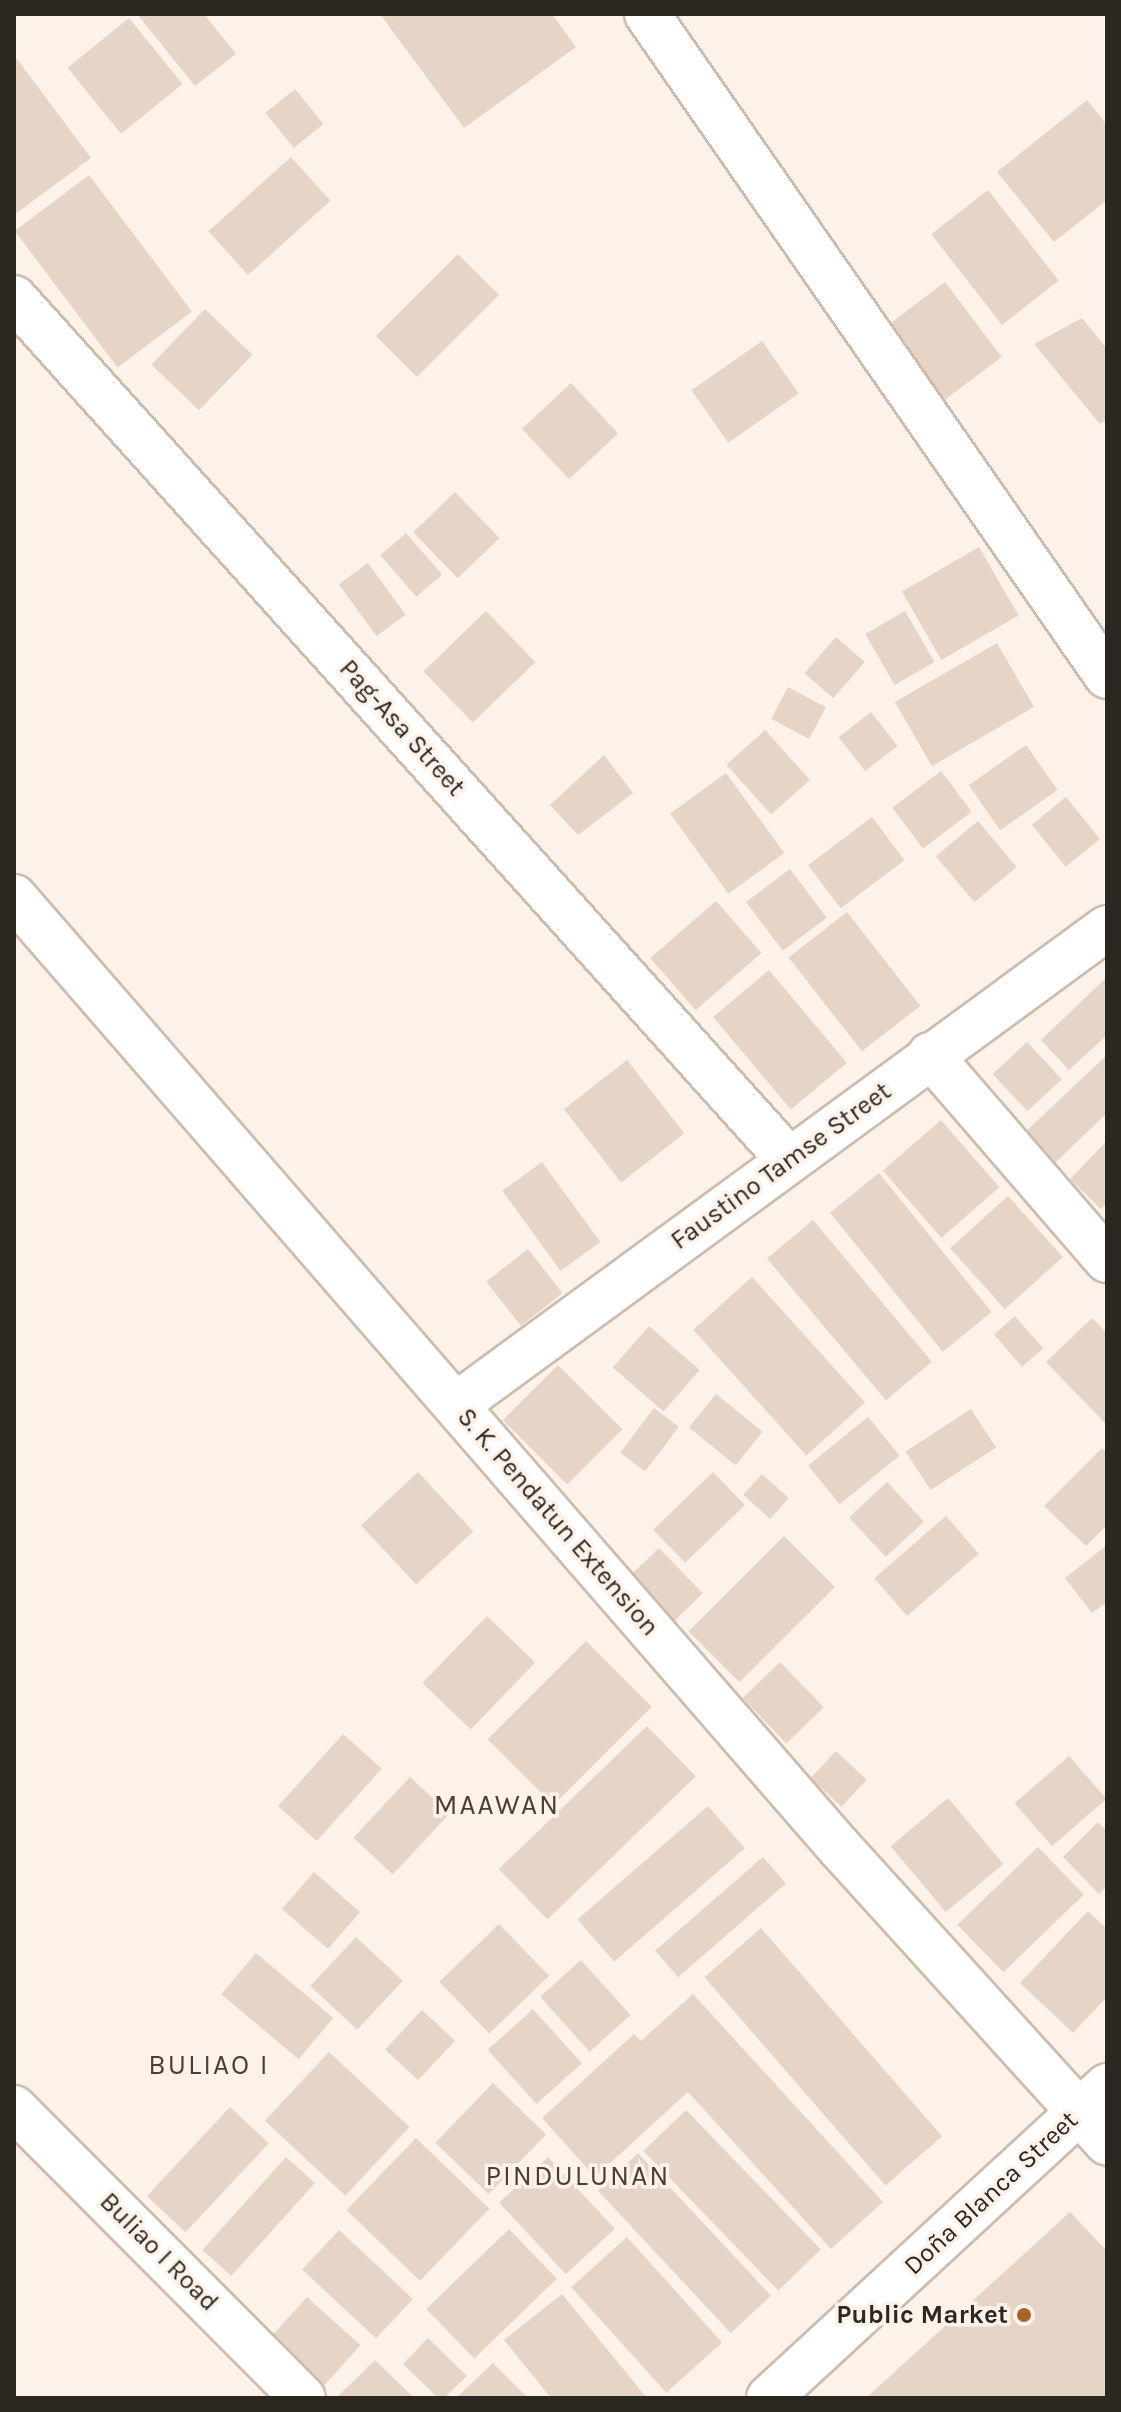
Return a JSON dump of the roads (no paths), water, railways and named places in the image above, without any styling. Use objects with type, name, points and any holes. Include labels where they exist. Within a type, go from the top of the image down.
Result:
[{"type":"street","points":[[647,14],[1107,676]]},
{"type":"street","name":"Pag-Asa Street","points":[[14,298],[789,1160]]},
{"type":"street","name":"S. K. Pendatun Extension","points":[[14,897],[829,1835],[1097,2114]]},
{"type":"street","name":"Faustino Tamse Street","points":[[456,1405],[1107,928]]},
{"type":"street","points":[[930,1055],[1107,1260]]},
{"type":"street","name":"Buliao I Road","points":[[14,2108],[303,2398]]},
{"type":"street","name":"Doña Blanca Street","points":[[769,2398],[1097,2114]]},
{"type":"place","name":"Public Market","points":[[1024,2315]]},
{"type":"district","name":"MAAWAN","points":[[497,1805]]},
{"type":"district","name":"BULIAO I","points":[[209,2065]]},
{"type":"district","name":"PINDULUNAN","points":[[578,2176]]}]
